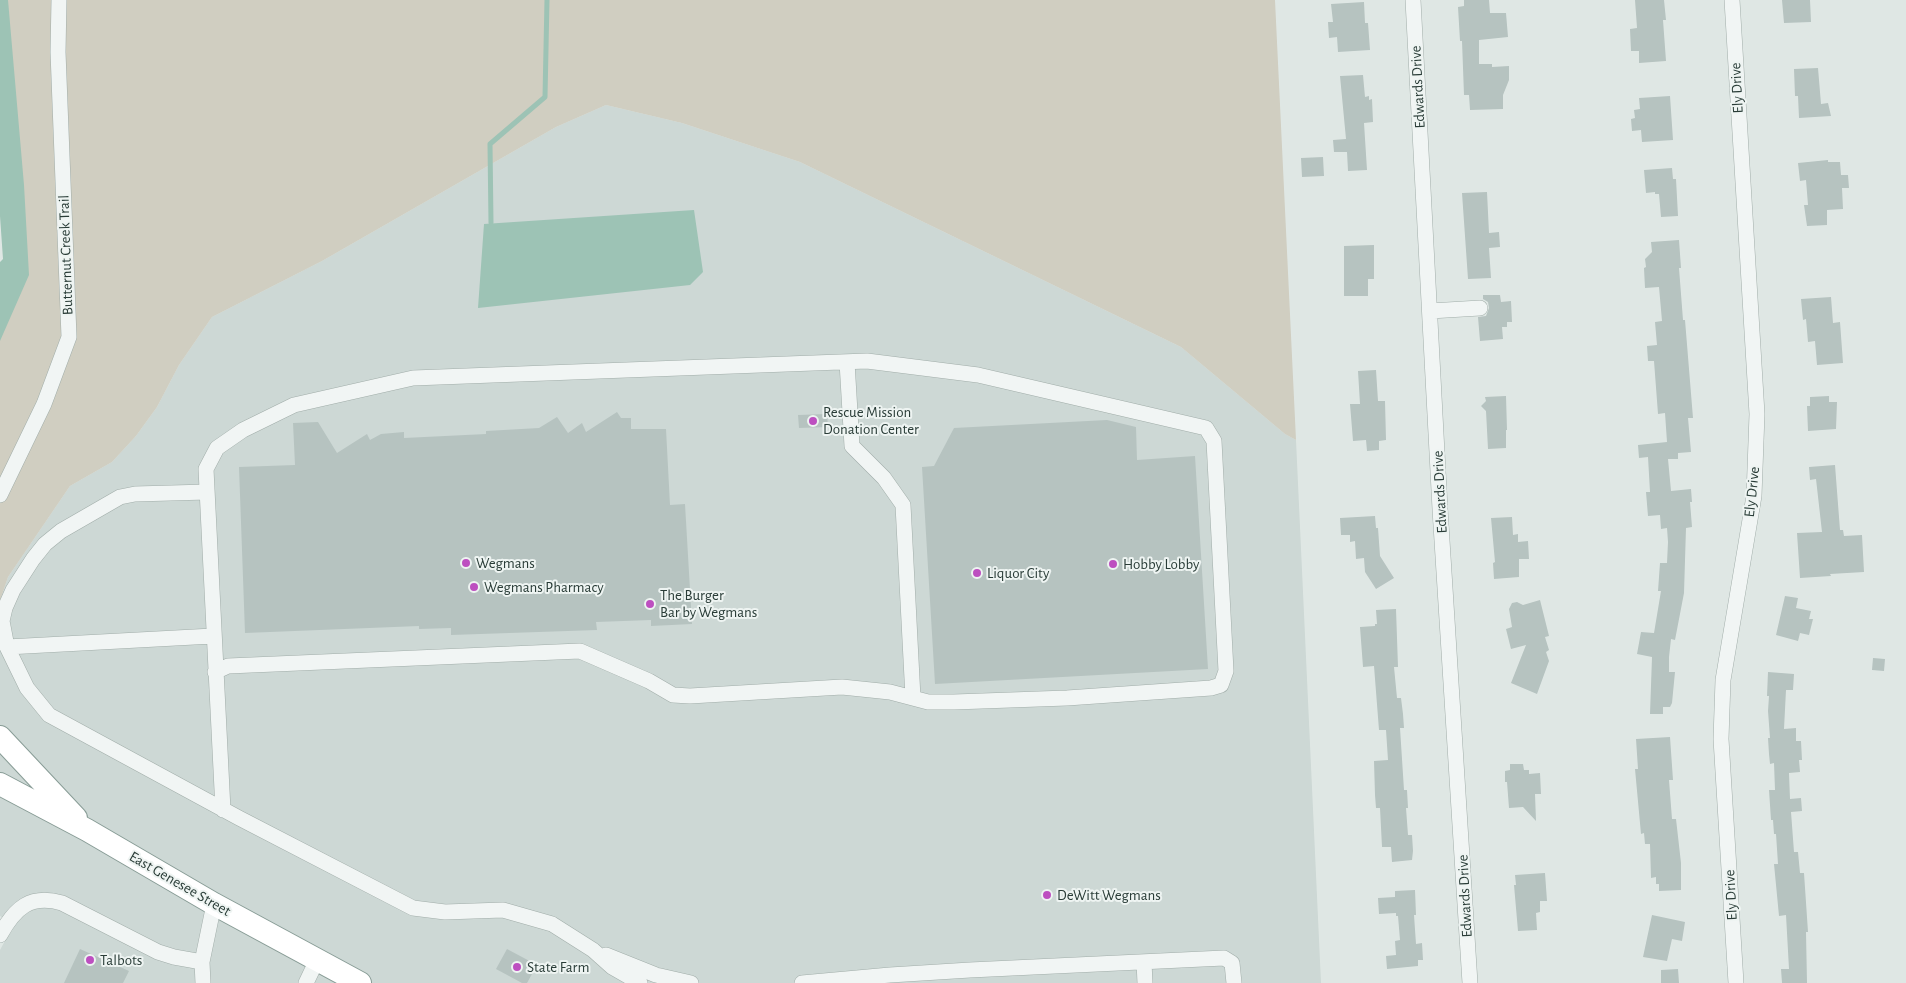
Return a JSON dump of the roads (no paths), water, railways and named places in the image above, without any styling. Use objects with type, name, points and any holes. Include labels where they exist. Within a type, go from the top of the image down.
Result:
[{"type":"highway","points":[[0,737],[87,830]]},
{"type":"highway","name":"East Genesee Street","points":[[0,784],[87,830],[214,904],[360,983]]},
{"type":"street","name":"Butternut Creek Trail","points":[[0,495],[44,404],[69,337],[58,52],[59,0]]},
{"type":"street","name":"Edwards Drive","points":[[1413,0],[1440,509],[1470,983]]},
{"type":"street","name":"Ely Drive","points":[[1732,0],[1757,414],[1754,496],[1723,680],[1721,738],[1736,983]]},
{"type":"street","points":[[1430,311],[1480,308]]},
{"type":"street","points":[[215,672],[228,666],[580,651],[649,681],[673,695],[690,696],[842,687],[890,692],[928,702],[945,702],[1067,698],[1211,688],[1221,685],[1226,671],[1214,441],[1206,428],[978,375],[867,361],[413,378],[294,405],[243,430],[218,448],[206,469],[206,492],[212,582],[213,636],[222,810]]},
{"type":"street","points":[[847,362],[852,446],[884,478],[903,506],[913,698]]},
{"type":"street","points":[[206,492],[135,494],[120,497],[61,531],[45,544],[14,590],[2,621],[7,647],[27,688],[49,715],[222,810],[413,908],[445,912],[503,910],[552,924],[593,950],[612,967],[640,983]]},
{"type":"street","points":[[7,647],[213,636]]},
{"type":"street","points":[[0,935],[16,911],[25,904],[34,900],[50,900],[62,903],[158,952],[202,962]]},
{"type":"street","points":[[203,983],[202,962],[214,904]]},
{"type":"street","points":[[593,950],[598,967],[624,983]]},
{"type":"street","points":[[593,950],[656,975],[691,983]]},
{"type":"street","points":[[802,983],[890,974],[993,976],[1144,962],[1224,958],[1232,962],[1234,983]]},
{"type":"street","points":[[306,983],[316,960]]},
{"type":"street","points":[[1144,962],[1145,983]]},
{"type":"street","points":[[890,974],[907,983]]},
{"type":"waterway","points":[[491,223],[490,144],[545,97],[547,0]]},
{"type":"place","name":"Rescue Mission Donation Center","points":[[813,421]]},
{"type":"place","name":"Wegmans","points":[[466,563]]},
{"type":"place","name":"Hobby Lobby","points":[[1113,564]]},
{"type":"place","name":"Liquor City","points":[[977,573]]},
{"type":"place","name":"Wegmans Pharmacy","points":[[474,587]]},
{"type":"place","name":"The Burger Bar by Wegmans","points":[[650,604]]},
{"type":"place","name":"DeWitt Wegmans","points":[[1047,895]]},
{"type":"place","name":"Talbots","points":[[90,960]]},
{"type":"place","name":"State Farm","points":[[517,967]]}]
